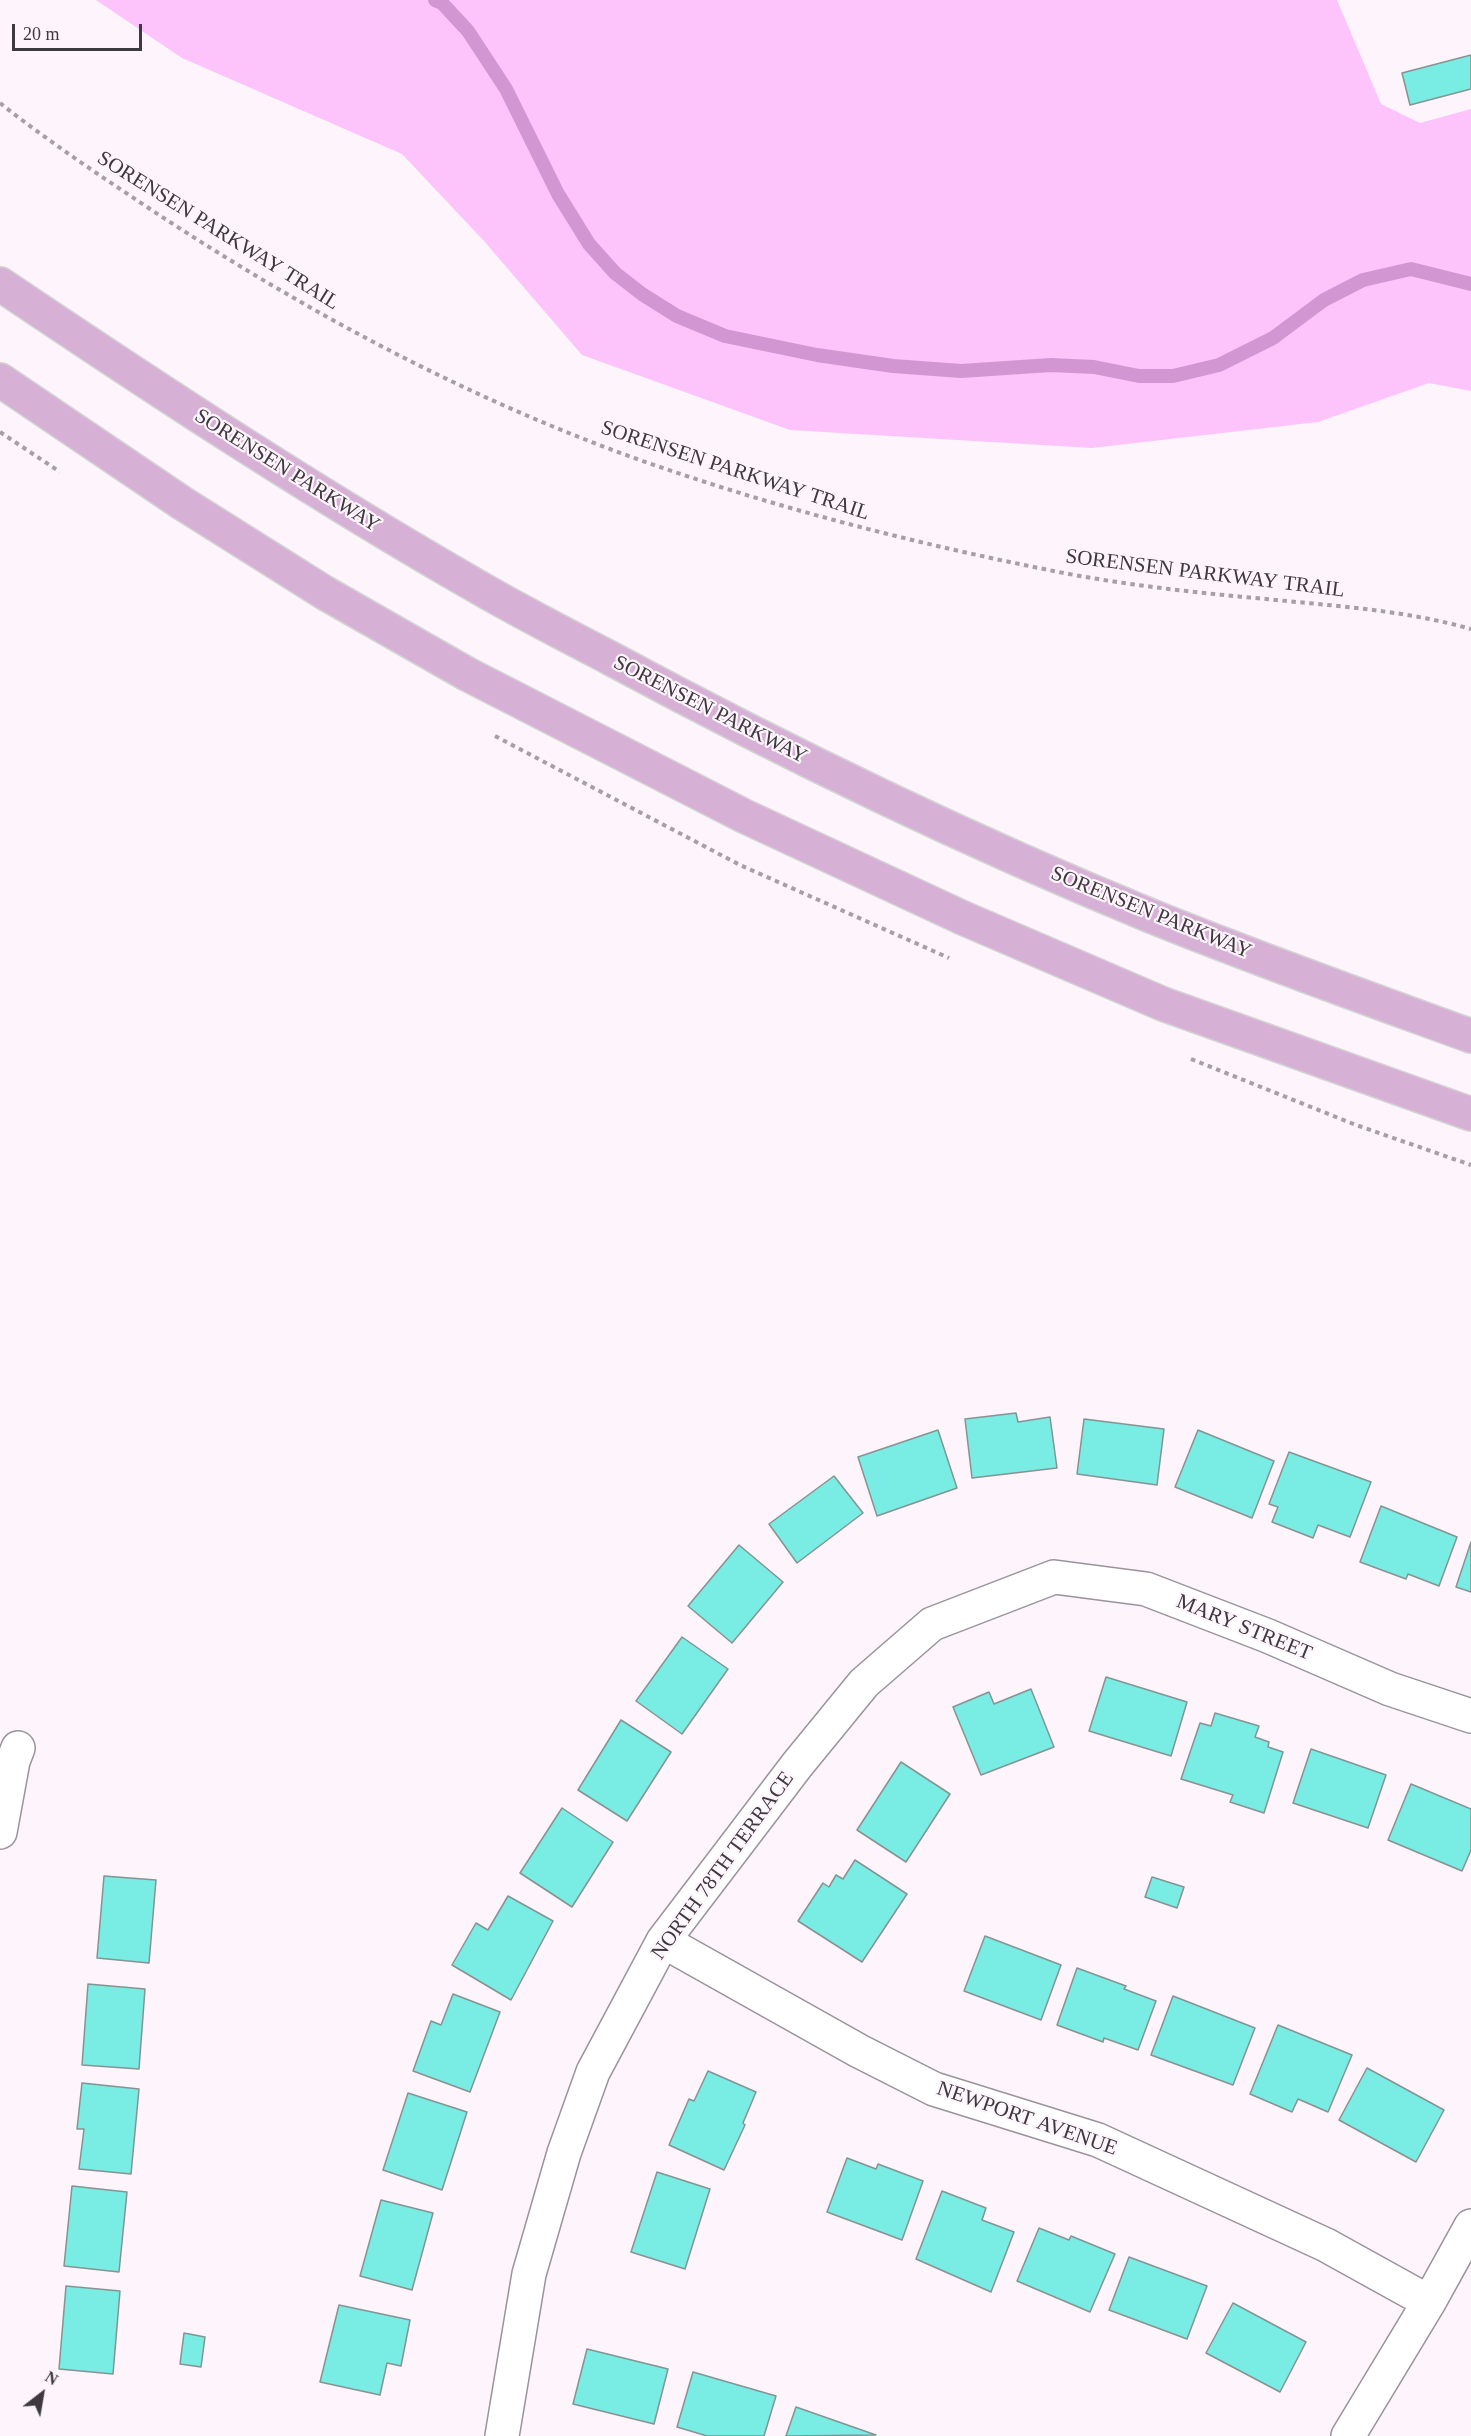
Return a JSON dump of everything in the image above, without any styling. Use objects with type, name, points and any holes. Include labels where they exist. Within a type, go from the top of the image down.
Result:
[{"type":"main road","name":"SORENSEN PARKWAY","points":[[0,284],[135,375],[312,488],[479,588],[679,696],[851,783],[1151,915],[1308,977],[1471,1036]]},
{"type":"main road","points":[[0,380],[182,503],[325,593],[467,674],[744,816],[963,918],[1163,1004],[1471,1114]]},
{"type":"street","name":"MARY STREET","points":[[1011,1593],[1054,1577],[1146,1589],[1268,1636],[1390,1689],[1471,1716]]},
{"type":"street","name":"NORTH 78TH TERRACE","points":[[501,2436],[529,2274],[564,2153],[593,2072],[663,1941],[797,1765],[864,1683],[933,1624],[1011,1593]]},
{"type":"street","points":[[0,1832],[13,1761],[18,1748]]},
{"type":"street","name":"NEWPORT AVENUE","points":[[663,1941],[859,2051],[934,2089],[1098,2140],[1326,2245],[1429,2302]]},
{"type":"street","points":[[1348,2436],[1429,2302],[1471,2226]]},
{"type":"path","name":"SORENSEN PARKWAY TRAIL","points":[[0,103],[107,180],[214,251],[341,326],[540,421],[658,467],[872,531],[975,555],[1087,577],[1220,595],[1367,609],[1443,621],[1471,629]]},
{"type":"shaded area","points":[[96,0],[1337,0],[1381,104],[1420,123],[1471,109],[1471,391],[1429,383],[1318,422],[1092,448],[790,430],[582,355],[484,241],[402,154],[182,58]]},
{"type":"building","points":[[1471,55],[1471,89],[1410,105],[1402,73]]},
{"type":"building","points":[[1016,1413],[1018,1422],[1050,1417],[1057,1468],[972,1478],[965,1419]]},
{"type":"building","points":[[1084,1419],[1164,1429],[1157,1485],[1077,1474]]},
{"type":"building","points":[[938,1430],[957,1488],[877,1516],[858,1457]]},
{"type":"building","points":[[1198,1430],[1274,1461],[1252,1518],[1175,1487]]},
{"type":"building","points":[[1289,1452],[1371,1482],[1350,1537],[1318,1525],[1313,1538],[1272,1522],[1278,1507],[1269,1504]]},
{"type":"building","points":[[834,1476],[863,1513],[797,1563],[769,1524]]},
{"type":"building","points":[[1381,1506],[1457,1537],[1439,1586],[1408,1574],[1406,1579],[1360,1562]]},
{"type":"building","points":[[1471,1542],[1471,1592],[1456,1587]]},
{"type":"building","points":[[739,1545],[783,1582],[732,1643],[688,1606]]},
{"type":"building","points":[[682,1637],[728,1669],[682,1734],[636,1701]]},
{"type":"building","points":[[1106,1677],[1187,1702],[1171,1756],[1089,1731]]},
{"type":"building","points":[[1031,1689],[1054,1747],[981,1775],[953,1707],[989,1692],[994,1704]]},
{"type":"building","points":[[1215,1713],[1259,1726],[1255,1737],[1269,1742],[1268,1747],[1283,1752],[1264,1813],[1230,1802],[1233,1795],[1181,1779],[1200,1723],[1211,1726]]},
{"type":"building","points":[[621,1720],[671,1752],[627,1821],[578,1790]]},
{"type":"building","points":[[1311,1749],[1386,1775],[1368,1828],[1293,1803]]},
{"type":"building","points":[[901,1762],[950,1794],[906,1862],[857,1830]]},
{"type":"building","points":[[1411,1784],[1471,1809],[1471,1850],[1462,1871],[1388,1840]]},
{"type":"building","points":[[562,1808],[613,1842],[572,1907],[520,1873]]},
{"type":"building","points":[[855,1860],[907,1894],[862,1962],[798,1921],[823,1883],[829,1887],[836,1875],[843,1879]]},
{"type":"building","points":[[104,1876],[156,1880],[149,1963],[97,1958]]},
{"type":"building","points":[[1152,1877],[1184,1887],[1177,1908],[1145,1897]]},
{"type":"building","points":[[508,1896],[553,1921],[511,2000],[452,1965],[476,1923],[488,1930]]},
{"type":"building","points":[[985,1936],[1061,1965],[1041,2020],[964,1991]]},
{"type":"building","points":[[1077,1968],[1126,1986],[1124,1989],[1156,2001],[1138,2050],[1104,2038],[1103,2042],[1057,2025]]},
{"type":"building","points":[[88,1984],[145,1989],[139,2069],[82,2065]]},
{"type":"building","points":[[453,1994],[500,2012],[470,2092],[413,2071],[431,2021],[441,2025]]},
{"type":"building","points":[[1173,1996],[1255,2028],[1233,2085],[1151,2055]]},
{"type":"building","points":[[1278,2025],[1352,2055],[1328,2112],[1298,2099],[1292,2112],[1250,2094]]},
{"type":"building","points":[[1367,2068],[1444,2110],[1416,2162],[1339,2120]]},
{"type":"building","points":[[708,2071],[756,2092],[743,2123],[745,2125],[724,2170],[669,2145],[689,2099],[694,2101]]},
{"type":"building","points":[[82,2083],[139,2089],[131,2174],[79,2169],[84,2129],[77,2129]]},
{"type":"building","points":[[408,2093],[467,2112],[442,2190],[383,2170]]},
{"type":"building","points":[[847,2158],[876,2169],[878,2164],[923,2181],[902,2240],[827,2212]]},
{"type":"building","points":[[657,2172],[710,2189],[685,2269],[631,2252]]},
{"type":"building","points":[[72,2186],[127,2192],[119,2272],[64,2266]]},
{"type":"building","points":[[942,2191],[986,2208],[982,2220],[1014,2232],[991,2292],[916,2259]]},
{"type":"building","points":[[381,2200],[433,2213],[412,2290],[360,2276]]},
{"type":"building","points":[[1039,2228],[1069,2240],[1071,2236],[1115,2254],[1090,2312],[1017,2281]]},
{"type":"building","points":[[1129,2257],[1207,2286],[1187,2339],[1109,2310]]},
{"type":"building","points":[[66,2286],[120,2291],[113,2374],[59,2369]]},
{"type":"building","points":[[1233,2303],[1306,2342],[1280,2392],[1206,2353]]},
{"type":"building","points":[[339,2305],[410,2320],[401,2366],[387,2363],[380,2395],[320,2382]]},
{"type":"building","points":[[184,2333],[205,2337],[201,2367],[180,2364]]},
{"type":"building","points":[[587,2349],[668,2369],[654,2424],[573,2404]]},
{"type":"building","points":[[693,2372],[776,2396],[764,2436],[707,2436],[677,2427]]},
{"type":"building","points":[[796,2407],[876,2435],[786,2436]]},
{"type":"waterway","points":[[435,0],[442,3],[468,31],[506,89],[558,194],[589,244],[615,273],[642,294],[677,316],[725,336],[817,355],[893,366],[961,371],[1051,365],[1094,367],[1139,376],[1173,376],[1219,365],[1273,338],[1324,300],[1363,280],[1411,269],[1471,284]]}]
